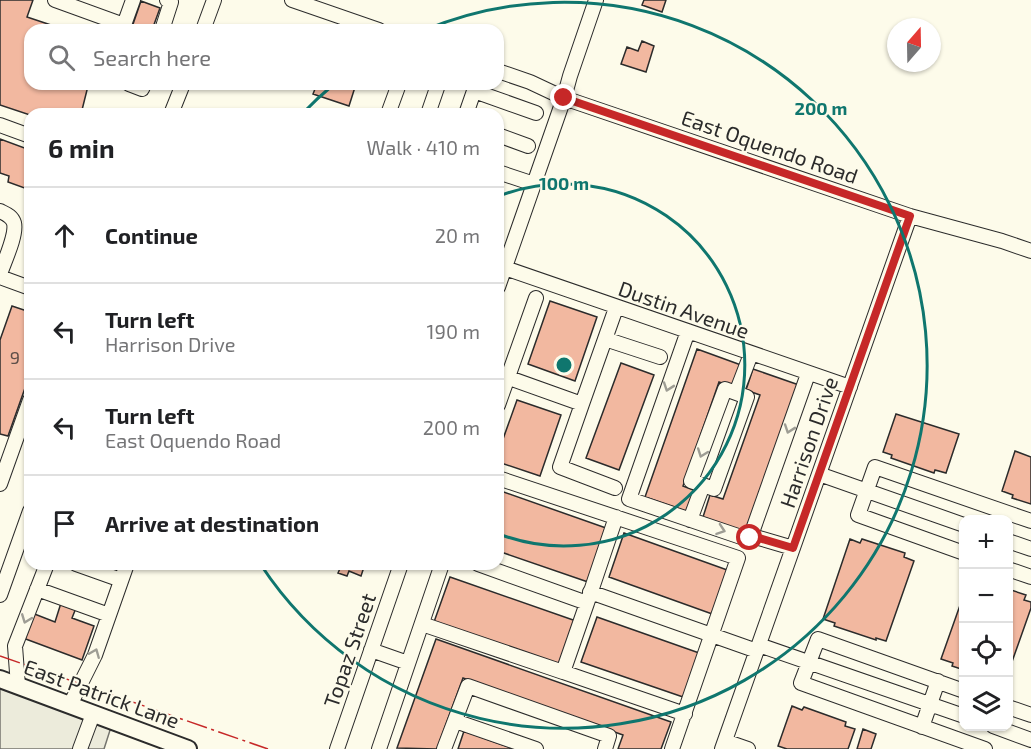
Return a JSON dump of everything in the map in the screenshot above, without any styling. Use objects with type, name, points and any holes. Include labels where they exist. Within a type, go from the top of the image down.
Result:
[{"type":"main road","name":"East Patrick Lane","points":[[0,679],[188,749]]},
{"type":"street","points":[[56,0],[116,24]]},
{"type":"street","points":[[124,24],[133,0]]},
{"type":"street","points":[[164,24],[171,2],[167,0]]},
{"type":"street","points":[[205,24],[214,0]]},
{"type":"street","points":[[292,0],[362,24]]},
{"type":"street","points":[[505,268],[596,0]]},
{"type":"street","name":"East Oquendo Road","points":[[504,73],[564,98],[910,216],[1031,251]]},
{"type":"street","points":[[173,108],[181,90]]},
{"type":"street","points":[[390,108],[397,90]]},
{"type":"street","points":[[430,108],[436,90]]},
{"type":"street","points":[[468,108],[474,91],[536,113]]},
{"type":"street","points":[[0,125],[24,134]]},
{"type":"street","points":[[504,137],[528,146]]},
{"type":"street","points":[[504,174],[534,184]]},
{"type":"street","points":[[0,212],[8,214],[14,222],[14,233],[0,276],[24,286]]},
{"type":"street","name":"Harrison Drive","points":[[724,745],[910,216]]},
{"type":"street","name":"Dustin Avenue","points":[[505,268],[850,387]]},
{"type":"street","points":[[504,374],[536,298]]},
{"type":"street","points":[[615,488],[560,467],[616,308]]},
{"type":"street","points":[[687,331],[629,499],[744,538],[759,538],[793,548]]},
{"type":"street","points":[[605,339],[660,357]]},
{"type":"street","points":[[736,393],[751,354]]},
{"type":"street","points":[[750,538],[808,374]]},
{"type":"street","points":[[504,376],[582,404]]},
{"type":"street","points":[[725,389],[736,393],[747,397],[714,489],[691,481],[725,389]]},
{"type":"street","points":[[0,484],[4,464],[24,415]]},
{"type":"street","points":[[959,553],[858,515],[875,467],[995,514],[1031,521]]},
{"type":"street","points":[[819,474],[959,524]]},
{"type":"street","points":[[504,480],[738,558],[672,749]]},
{"type":"street","points":[[690,520],[703,485]]},
{"type":"street","points":[[563,672],[616,517]]},
{"type":"street","points":[[0,595],[24,528]]},
{"type":"street","points":[[1013,543],[1031,549]]},
{"type":"street","points":[[18,686],[15,646],[45,570]]},
{"type":"street","points":[[93,570],[121,580]]},
{"type":"street","points":[[70,705],[95,655],[125,570]]},
{"type":"street","name":"Topaz Street","points":[[337,749],[399,570]]},
{"type":"street","points":[[379,749],[440,570]]},
{"type":"street","points":[[497,570],[809,663],[959,715]]},
{"type":"street","points":[[1013,571],[1031,577]]},
{"type":"street","points":[[37,589],[109,615]]},
{"type":"street","points":[[422,624],[685,714]]},
{"type":"street","points":[[959,689],[818,639],[801,683],[986,749]]},
{"type":"street","points":[[371,650],[408,663]]},
{"type":"street","points":[[922,727],[938,681]]},
{"type":"street","points":[[444,749],[468,686],[609,736],[605,749]]},
{"type":"street","points":[[1013,708],[1031,715]]},
{"type":"street","points":[[80,749],[93,714]]},
{"type":"street","points":[[455,721],[536,749]]},
{"type":"street","points":[[1007,731],[1031,740]]},
{"type":"street","points":[[724,745],[748,749]]},
{"type":"shaded area","points":[[0,679],[113,721],[104,749],[0,749]]},
{"type":"building","points":[[0,0],[33,0],[27,17],[48,24],[24,24],[24,90],[87,90],[82,108],[24,108],[24,113],[0,105]]},
{"type":"building","points":[[644,0],[666,0],[662,12],[642,5]]},
{"type":"building","points":[[141,1],[160,8],[154,24],[133,24]]},
{"type":"building","points":[[642,41],[654,46],[646,72],[621,64],[627,47],[638,51]]},
{"type":"building","points":[[315,90],[354,90],[349,106],[313,94]]},
{"type":"building","points":[[0,139],[24,148],[24,188],[8,182],[9,176],[0,173]]},
{"type":"building","points":[[550,301],[597,317],[575,381],[528,364]]},
{"type":"building","points":[[12,306],[24,310],[24,391],[8,436],[0,434],[0,340]]},
{"type":"building","points":[[697,349],[741,365],[733,387],[719,382],[683,486],[696,491],[688,512],[645,497]]},
{"type":"building","points":[[621,363],[654,375],[619,470],[586,458]]},
{"type":"building","points":[[753,369],[799,385],[747,533],[703,517],[710,495],[723,499],[760,395],[746,390]]},
{"type":"building","points":[[517,400],[561,415],[540,476],[504,464],[504,436]]},
{"type":"building","points":[[896,414],[959,434],[946,473],[935,470],[934,473],[891,458],[892,455],[883,452]]},
{"type":"building","points":[[1015,451],[1031,457],[1031,504],[1012,498],[1013,495],[1002,491]]},
{"type":"building","points":[[504,492],[606,528],[588,582],[504,553]]},
{"type":"building","points":[[624,533],[730,571],[715,615],[609,577]]},
{"type":"building","points":[[850,539],[860,543],[862,539],[905,553],[904,557],[914,561],[886,641],[876,638],[876,640],[834,626],[835,623],[823,619]]},
{"type":"building","points":[[339,570],[363,570],[361,576],[349,571],[347,576],[338,573]]},
{"type":"building","points":[[450,577],[576,621],[560,666],[434,622]]},
{"type":"building","points":[[1013,591],[1026,595],[1024,600],[1031,602],[1031,608],[1013,659]]},
{"type":"building","points":[[61,603],[76,608],[72,618],[94,626],[82,660],[23,638],[32,613],[55,622]]},
{"type":"building","points":[[959,608],[959,668],[952,666],[953,663],[941,659]]},
{"type":"building","points":[[597,617],[702,654],[686,698],[581,662]]},
{"type":"building","points":[[436,639],[671,722],[661,749],[618,749],[623,735],[463,678],[437,749],[397,748]]},
{"type":"building","points":[[792,706],[802,710],[804,707],[846,722],[845,726],[855,729],[848,749],[787,749],[778,746]]},
{"type":"building","points":[[863,729],[876,734],[871,749],[857,749]]},
{"type":"building","points":[[464,731],[514,749],[458,749]]},
{"type":"power","points":[[0,656],[268,749]]},
{"type":"route","points":[[564,98],[910,216],[793,548],[759,538],[750,538]]}]
